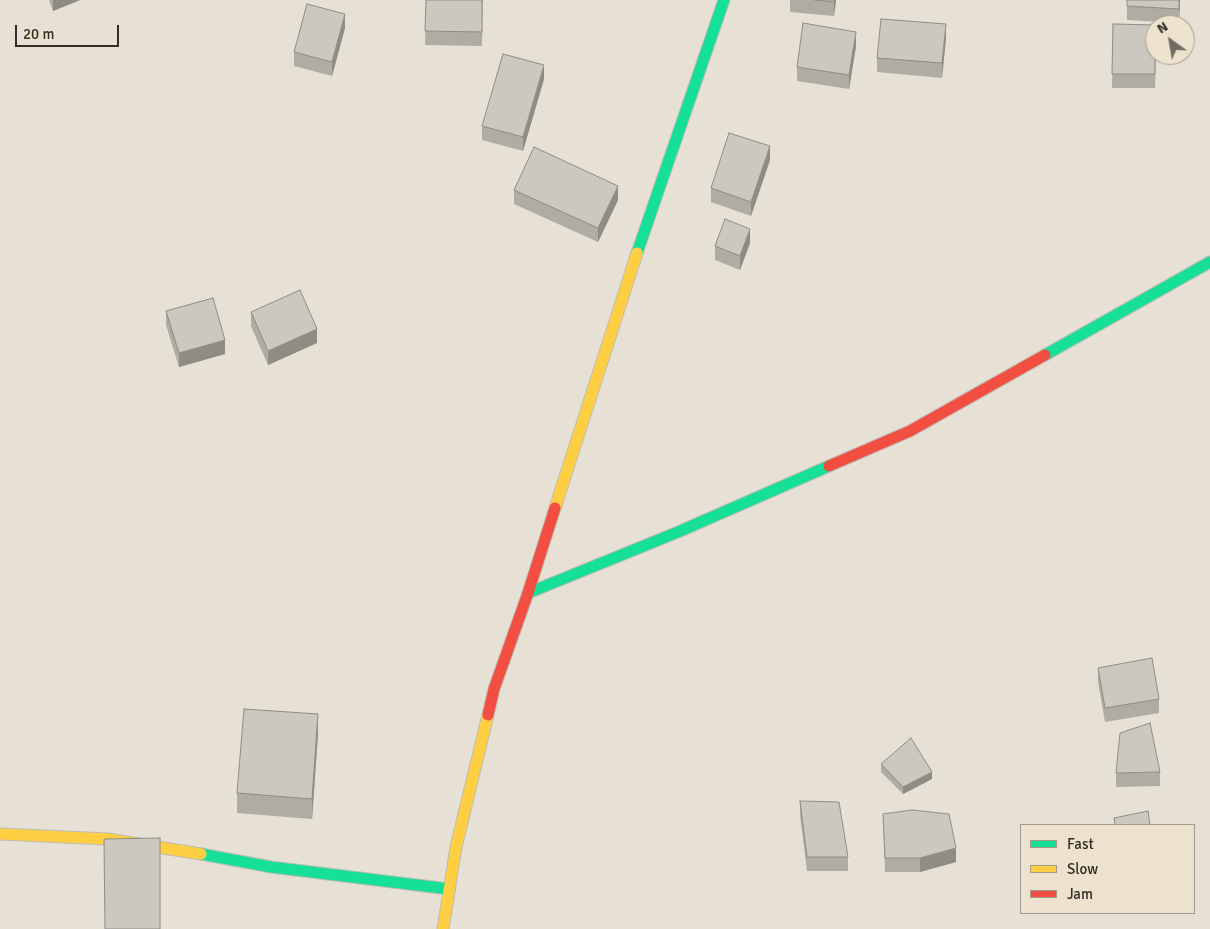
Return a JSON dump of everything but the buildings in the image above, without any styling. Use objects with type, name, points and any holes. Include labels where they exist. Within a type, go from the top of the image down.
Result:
[{"type":"street","points":[[443,929],[456,847],[494,689],[528,593],[623,294],[724,0]]},
{"type":"street","points":[[528,593],[678,532],[910,431],[1210,262]]},
{"type":"street","points":[[0,834],[108,839],[271,867],[449,888]]},
{"type":"traffic: fast","points":[[637,253],[724,0]]},
{"type":"traffic: fast","points":[[1045,355],[1210,262]]},
{"type":"traffic: fast","points":[[528,593],[678,532],[829,466]]},
{"type":"traffic: fast","points":[[201,854],[271,867],[449,889]]},
{"type":"traffic: slow","points":[[555,508],[637,253]]},
{"type":"traffic: slow","points":[[443,929],[456,847],[488,715]]},
{"type":"traffic: slow","points":[[0,834],[108,839],[201,854]]},
{"type":"traffic: jam","points":[[829,466],[910,431],[1045,355]]},
{"type":"traffic: jam","points":[[488,715],[494,689],[528,593],[555,508]]}]
